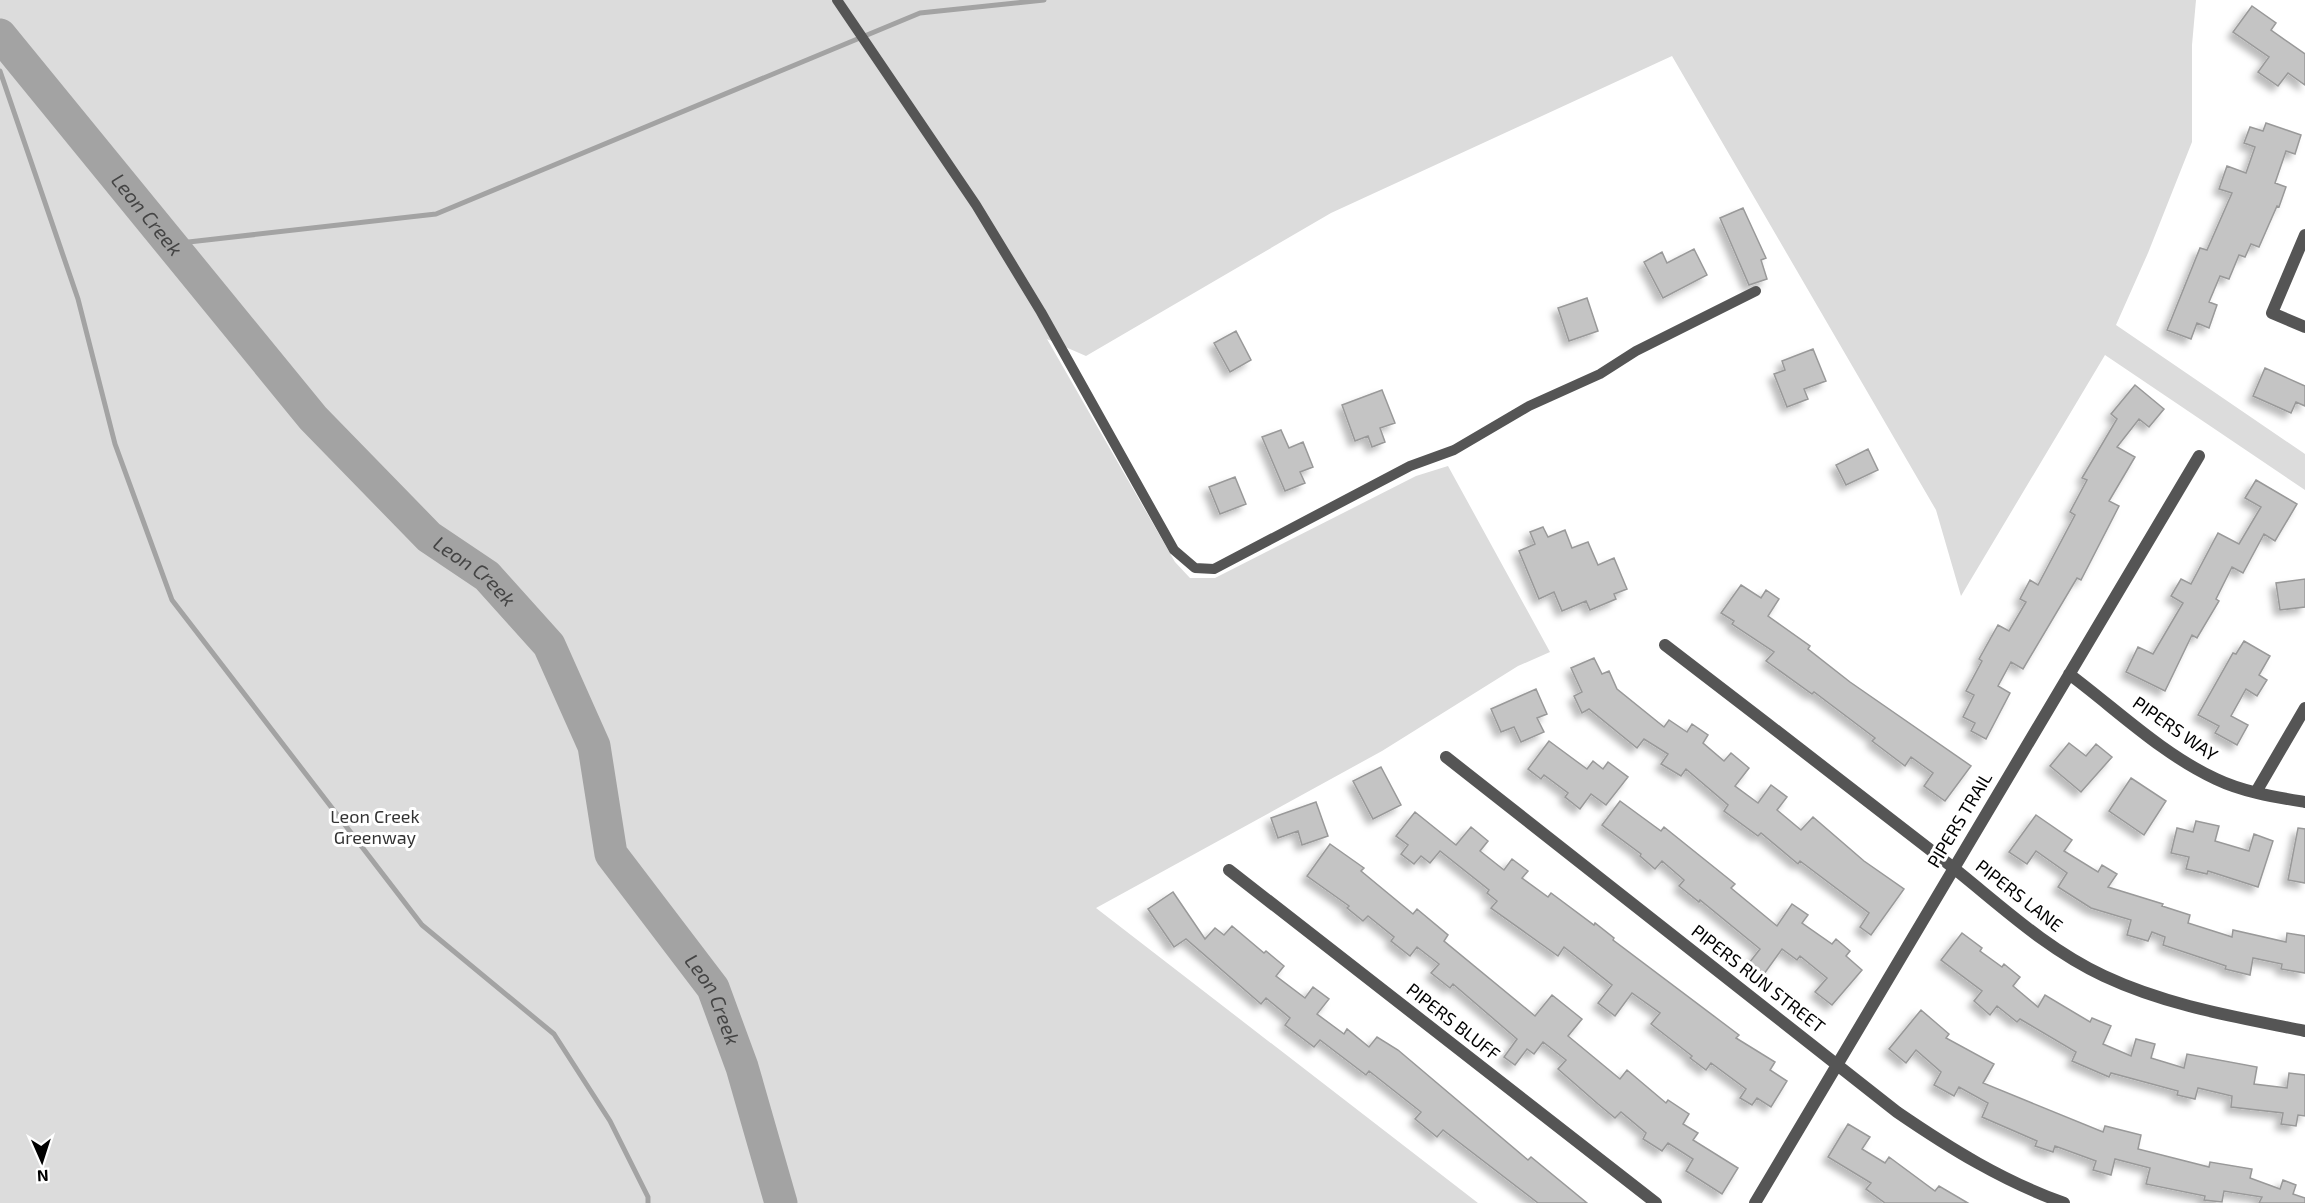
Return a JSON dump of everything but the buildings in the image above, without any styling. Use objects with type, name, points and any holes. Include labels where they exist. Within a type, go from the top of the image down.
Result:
[{"type":"street","points":[[2305,235],[2272,313],[2305,327]]},
{"type":"street","name":"PIPERS TRAIL","points":[[1755,1203],[2199,456]]},
{"type":"street","name":"PIPERS LANE","points":[[1665,645],[1953,867],[2028,930],[2102,975],[2186,1006],[2305,1031]]},
{"type":"street","name":"PIPERS WAY","points":[[2069,674],[2172,753],[2215,779],[2240,789],[2305,802]]},
{"type":"street","points":[[2256,792],[2305,708]]},
{"type":"street","name":"PIPERS RUN STREET","points":[[1446,757],[1897,1112],[1958,1154],[2021,1187],[2064,1203]]},
{"type":"street","name":"PIPERS BLUFF","points":[[1228,870],[1656,1203]]},
{"type":"lane","points":[[837,0],[976,205],[1058,341],[1174,550],[1195,568],[1214,569],[1410,466],[1454,450],[1529,406],[1600,374],[1636,351],[1756,291]]},
{"type":"green space","name":"Leon Creek Greenway","points":[[0,0],[2196,0],[2192,45],[2192,142],[2148,253],[2116,325],[2305,454],[2305,490],[2105,355],[1961,596],[1936,510],[1672,56],[1331,213],[1086,356],[1047,339],[1175,562],[1190,578],[1215,578],[1416,476],[1448,466],[1550,652],[1518,666],[1382,751],[1096,908],[1478,1203],[0,1203]]},
{"type":"waterway","points":[[171,244],[436,214],[920,13],[1044,0]]},
{"type":"waterway","name":"Leon Creek","points":[[0,35],[313,418],[429,537],[487,576],[549,645],[594,746],[611,854],[713,988],[742,1067],[781,1203]]},
{"type":"waterway","points":[[0,71],[78,299],[115,444],[172,600],[422,925],[554,1034],[610,1121],[648,1197],[648,1203]]}]
